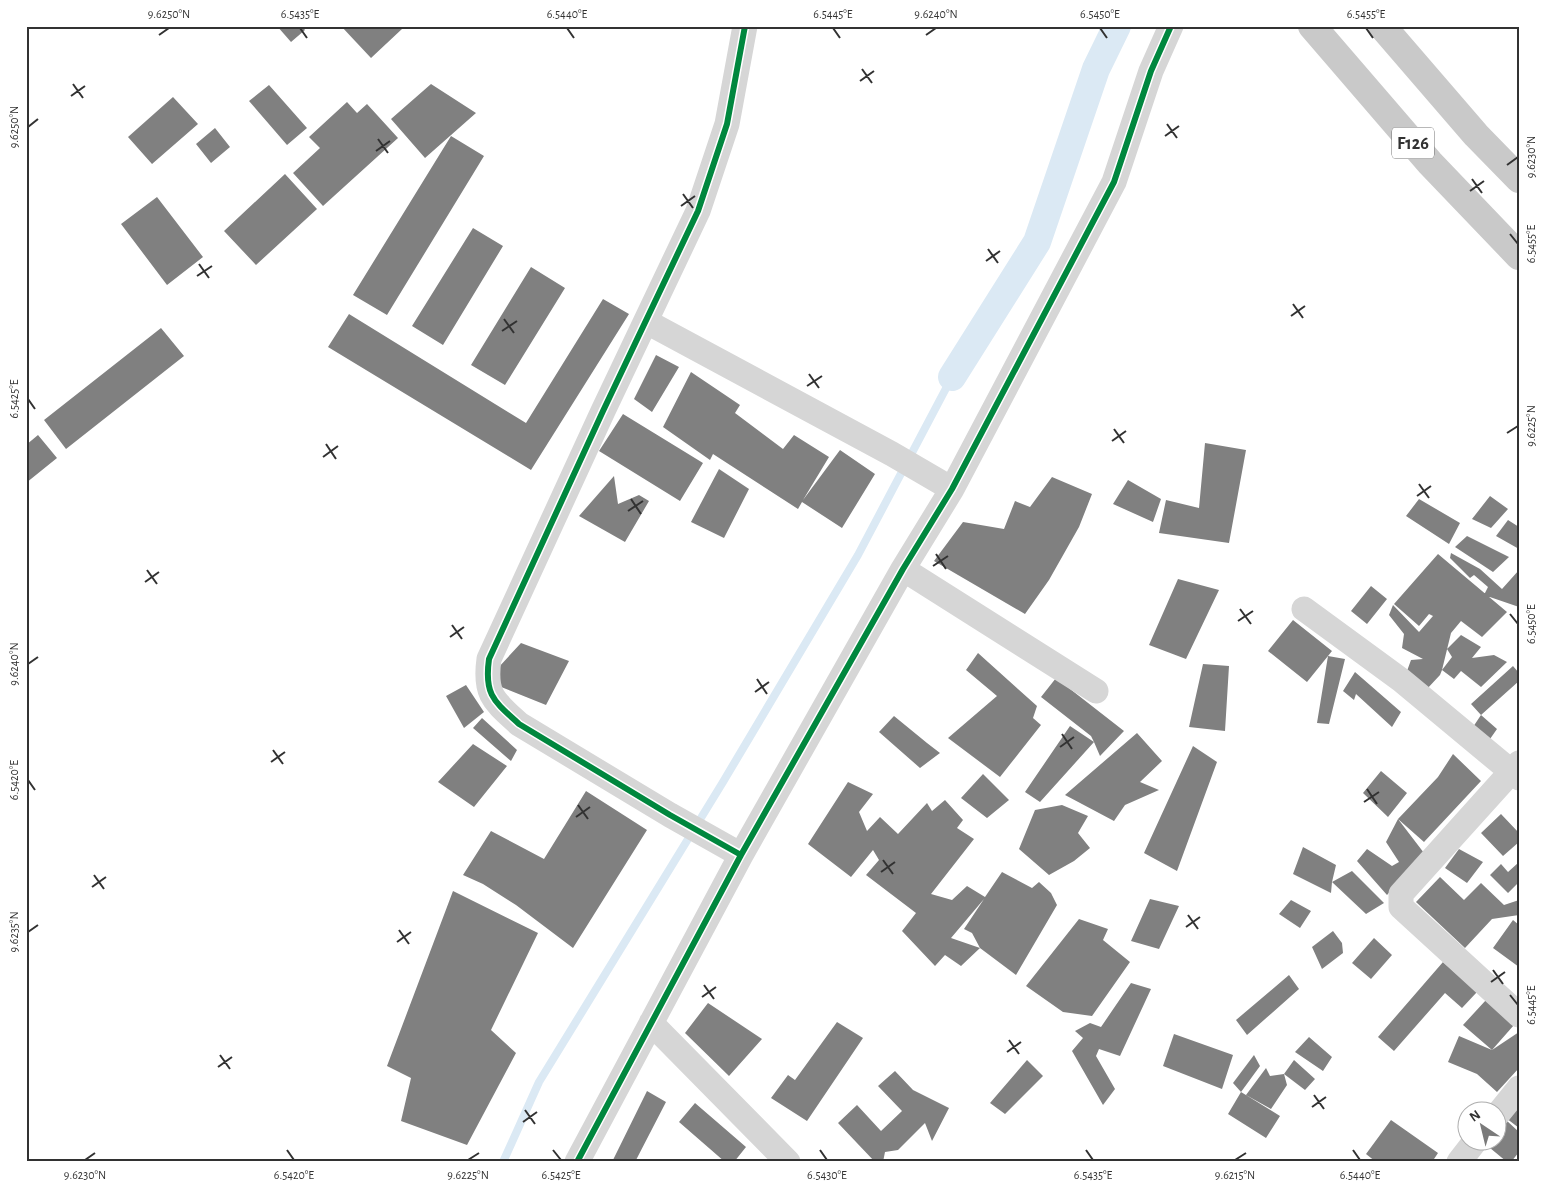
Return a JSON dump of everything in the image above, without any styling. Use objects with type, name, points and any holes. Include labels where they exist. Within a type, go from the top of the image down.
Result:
[{"type":"main road","name":"F126","points":[[1312,26],[1430,163],[1519,256]]},
{"type":"main road","name":"F126","points":[[1382,26],[1476,135],[1519,179]]},
{"type":"street","points":[[742,855],[670,815],[520,724],[498,704],[486,681],[488,659],[602,411],[647,322],[698,211],[727,124],[745,26]]},
{"type":"street","points":[[577,1162],[650,1023],[742,855],[903,569],[952,489],[1114,182],[1151,71],[1172,26]]},
{"type":"street","points":[[647,322],[892,454],[952,489]]},
{"type":"street","points":[[903,569],[1096,690]]},
{"type":"street","points":[[1304,609],[1402,680],[1516,771],[1401,894],[1401,907],[1519,1015]]},
{"type":"street","points":[[650,1023],[788,1162]]},
{"type":"street","points":[[1508,1102],[1519,1088]]},
{"type":"street","points":[[1459,1162],[1468,1150]]},
{"type":"building","points":[[277,26],[302,26],[305,30],[291,42]]},
{"type":"building","points":[[341,26],[400,26],[402,29],[371,58]]},
{"type":"building","points":[[431,84],[476,113],[425,158],[391,119]]},
{"type":"building","points":[[269,85],[307,128],[287,145],[249,101]]},
{"type":"building","points":[[173,97],[198,124],[152,164],[128,137]]},
{"type":"building","points":[[347,102],[357,113],[367,104],[398,138],[323,206],[293,173],[320,148],[309,137]]},
{"type":"building","points":[[215,128],[230,147],[211,163],[196,144]]},
{"type":"building","points":[[451,136],[484,156],[387,315],[353,295]]},
{"type":"building","points":[[285,174],[317,209],[256,265],[224,231]]},
{"type":"building","points":[[157,197],[203,257],[167,285],[121,224]]},
{"type":"building","points":[[473,228],[503,246],[443,345],[412,326]]},
{"type":"building","points":[[531,267],[565,288],[505,385],[471,365]]},
{"type":"building","points":[[603,299],[629,314],[531,470],[328,347],[349,314],[526,423]]},
{"type":"building","points":[[161,328],[184,356],[66,449],[44,420]]},
{"type":"building","points":[[656,355],[679,367],[652,412],[634,399]]},
{"type":"building","points":[[691,372],[740,405],[735,413],[783,449],[794,435],[829,457],[803,500],[840,450],[875,474],[842,528],[802,502],[798,509],[713,454],[710,460],[663,427]]},
{"type":"building","points":[[623,414],[703,463],[680,501],[599,451]]},
{"type":"building","points":[[38,435],[57,458],[26,483],[26,445]]},
{"type":"building","points":[[1205,443],[1246,450],[1229,543],[1159,533],[1166,500],[1199,508]]},
{"type":"building","points":[[719,469],[749,489],[724,538],[691,522]]},
{"type":"building","points":[[614,476],[618,504],[639,495],[649,501],[625,542],[579,516]]},
{"type":"building","points":[[1052,477],[1092,494],[1079,527],[1049,580],[1025,614],[934,561],[963,522],[1004,529],[1015,501],[1030,507]]},
{"type":"building","points":[[1128,480],[1161,499],[1153,522],[1113,504]]},
{"type":"building","points":[[1490,496],[1508,509],[1491,528],[1472,519]]},
{"type":"building","points":[[1419,499],[1460,523],[1449,544],[1406,516]]},
{"type":"building","points":[[1508,520],[1519,527],[1519,549],[1496,536]]},
{"type":"building","points":[[1467,536],[1509,557],[1493,572],[1455,547]]},
{"type":"building","points":[[1451,553],[1480,569],[1502,589],[1519,570],[1519,607],[1484,595],[1488,587],[1474,575],[1470,578],[1450,558]]},
{"type":"building","points":[[1438,554],[1507,612],[1482,637],[1461,621],[1451,633],[1440,675],[1426,690],[1407,671],[1411,660],[1423,659],[1402,648],[1404,634],[1389,615],[1393,605],[1419,632],[1433,616],[1429,614],[1419,626],[1394,604]]},
{"type":"building","points":[[1178,579],[1219,590],[1186,659],[1149,645]]},
{"type":"building","points":[[1371,586],[1387,599],[1367,624],[1351,611]]},
{"type":"building","points":[[1293,620],[1332,651],[1307,682],[1268,651]]},
{"type":"building","points":[[1461,635],[1481,647],[1472,658],[1494,655],[1507,662],[1481,687],[1461,671],[1454,679],[1442,670],[1452,657],[1447,649]]},
{"type":"building","points":[[521,643],[569,661],[546,705],[486,681]]},
{"type":"building","points":[[978,653],[1037,706],[1033,718],[1041,725],[1000,777],[948,738],[997,696],[966,670]]},
{"type":"building","points":[[1328,656],[1345,659],[1329,724],[1317,723]]},
{"type":"building","points":[[1203,664],[1229,666],[1225,731],[1189,727]]},
{"type":"building","points":[[1513,666],[1519,673],[1519,681],[1481,715],[1471,704]]},
{"type":"building","points":[[1355,672],[1401,712],[1392,727],[1356,694],[1354,700],[1343,691]]},
{"type":"building","points":[[1056,678],[1124,731],[1100,756],[1091,736],[1041,697]]},
{"type":"building","points":[[466,685],[484,712],[464,728],[446,696]]},
{"type":"building","points":[[1481,715],[1497,729],[1490,739],[1473,727]]},
{"type":"building","points":[[894,716],[940,753],[920,768],[879,732]]},
{"type":"building","points":[[482,718],[517,750],[511,761],[473,728]]},
{"type":"building","points":[[1070,726],[1094,742],[1040,802],[1025,792]]},
{"type":"building","points":[[1137,733],[1162,761],[1140,782],[1159,790],[1125,805],[1114,821],[1065,795]]},
{"type":"building","points":[[473,744],[507,766],[474,807],[438,782]]},
{"type":"building","points":[[1193,746],[1217,762],[1177,871],[1144,853]]},
{"type":"building","points":[[1453,754],[1481,781],[1424,842],[1398,819],[1438,777]]},
{"type":"building","points":[[1381,771],[1407,793],[1388,817],[1363,793]]},
{"type":"building","points":[[983,774],[1009,800],[987,818],[961,798]]},
{"type":"building","points":[[848,782],[873,794],[859,812],[867,831],[880,817],[898,834],[927,803],[932,811],[945,800],[963,820],[957,828],[974,839],[931,894],[952,900],[967,886],[985,897],[1002,872],[1032,888],[1039,882],[1051,893],[1057,905],[1016,975],[980,948],[961,966],[945,955],[935,966],[902,931],[916,913],[866,875],[879,860],[873,850],[851,877],[808,844]],"holes":[[[984,899],[964,929],[972,933],[980,948],[951,938]]]},
{"type":"building","points":[[586,791],[647,830],[573,948],[516,905],[483,884],[463,875],[491,831],[544,859]]},
{"type":"building","points":[[1062,805],[1088,816],[1078,833],[1090,848],[1074,861],[1049,875],[1019,849],[1035,810]]},
{"type":"building","points":[[1501,814],[1519,833],[1519,842],[1503,856],[1481,833]]},
{"type":"building","points":[[1398,819],[1424,853],[1387,895],[1357,861],[1367,849],[1392,866],[1399,862],[1386,842]]},
{"type":"building","points":[[1303,847],[1336,865],[1331,893],[1293,874]]},
{"type":"building","points":[[1459,849],[1483,862],[1467,883],[1445,868]]},
{"type":"building","points":[[1518,863],[1519,882],[1508,893],[1490,875],[1501,864],[1508,872]]},
{"type":"building","points":[[1352,871],[1384,903],[1366,914],[1332,882]]},
{"type":"building","points":[[1440,877],[1464,900],[1481,883],[1504,905],[1519,900],[1519,915],[1492,919],[1465,948],[1416,902]]},
{"type":"building","points":[[453,891],[538,933],[491,1030],[516,1053],[467,1145],[401,1121],[411,1078],[387,1066]]},
{"type":"building","points":[[1150,899],[1179,906],[1159,949],[1131,941]]},
{"type":"building","points":[[1291,900],[1311,911],[1300,928],[1279,914]]},
{"type":"building","points":[[1079,919],[1108,929],[1103,940],[1130,962],[1092,1016],[1063,1012],[1026,986]]},
{"type":"building","points":[[1513,920],[1519,925],[1519,967],[1493,948]]},
{"type":"building","points":[[1333,931],[1342,943],[1343,953],[1322,969],[1312,947]]},
{"type":"building","points":[[1374,938],[1392,955],[1371,979],[1352,963]]},
{"type":"building","points":[[1443,962],[1477,992],[1462,1008],[1445,993],[1394,1051],[1378,1037]]},
{"type":"building","points":[[1289,975],[1299,989],[1247,1035],[1236,1020]]},
{"type":"building","points":[[1131,983],[1151,989],[1120,1056],[1099,1049],[1096,1056],[1115,1089],[1103,1105],[1072,1051],[1083,1038],[1075,1031],[1090,1023],[1101,1027]]},
{"type":"building","points":[[1486,1000],[1514,1025],[1492,1050],[1463,1025]]},
{"type":"building","points":[[708,1003],[762,1039],[729,1076],[685,1033]]},
{"type":"building","points":[[837,1022],[863,1038],[807,1121],[771,1098],[788,1075],[795,1080]]},
{"type":"building","points":[[1519,1032],[1519,1068],[1497,1092],[1477,1074],[1448,1062],[1459,1036],[1492,1050]]},
{"type":"building","points":[[1174,1034],[1233,1055],[1222,1089],[1163,1066]]},
{"type":"building","points":[[1309,1037],[1332,1057],[1323,1071],[1295,1052]]},
{"type":"building","points":[[1254,1055],[1260,1066],[1241,1092],[1233,1083]]},
{"type":"building","points":[[1027,1060],[1043,1076],[1005,1114],[990,1103]]},
{"type":"building","points":[[1294,1060],[1315,1079],[1305,1090],[1284,1074]]},
{"type":"building","points":[[1266,1068],[1270,1076],[1284,1074],[1287,1085],[1271,1109],[1246,1095]]},
{"type":"building","points":[[895,1071],[913,1090],[949,1108],[932,1141],[925,1123],[898,1150],[885,1152],[883,1162],[875,1162],[838,1123],[857,1105],[881,1131],[902,1111],[878,1086]]},
{"type":"building","points":[[647,1091],[666,1102],[635,1162],[612,1162]]},
{"type":"building","points":[[1241,1092],[1280,1116],[1266,1138],[1228,1114]]},
{"type":"building","points":[[695,1103],[746,1147],[734,1162],[725,1162],[679,1122]]},
{"type":"building","points":[[1519,1105],[1519,1128],[1508,1120],[1508,1116]]},
{"type":"building","points":[[1391,1120],[1438,1153],[1432,1162],[1376,1162],[1366,1154]]},
{"type":"building","points":[[1508,1122],[1519,1132],[1519,1152],[1511,1162],[1507,1162],[1492,1150],[1508,1150]]},
{"type":"waterway","points":[[952,377],[1037,242],[1096,69],[1117,26]]},
{"type":"waterway","points":[[503,1162],[539,1082],[723,782],[858,555],[952,377]]},
{"type":"cycle path","points":[[741,855],[670,815],[519,724],[497,703],[490,689],[488,671],[489,659],[603,411],[698,211],[727,124],[745,26]]},
{"type":"cycle path","points":[[577,1162],[741,855],[903,569],[952,489],[1114,182],[1151,71],[1171,26]]}]
